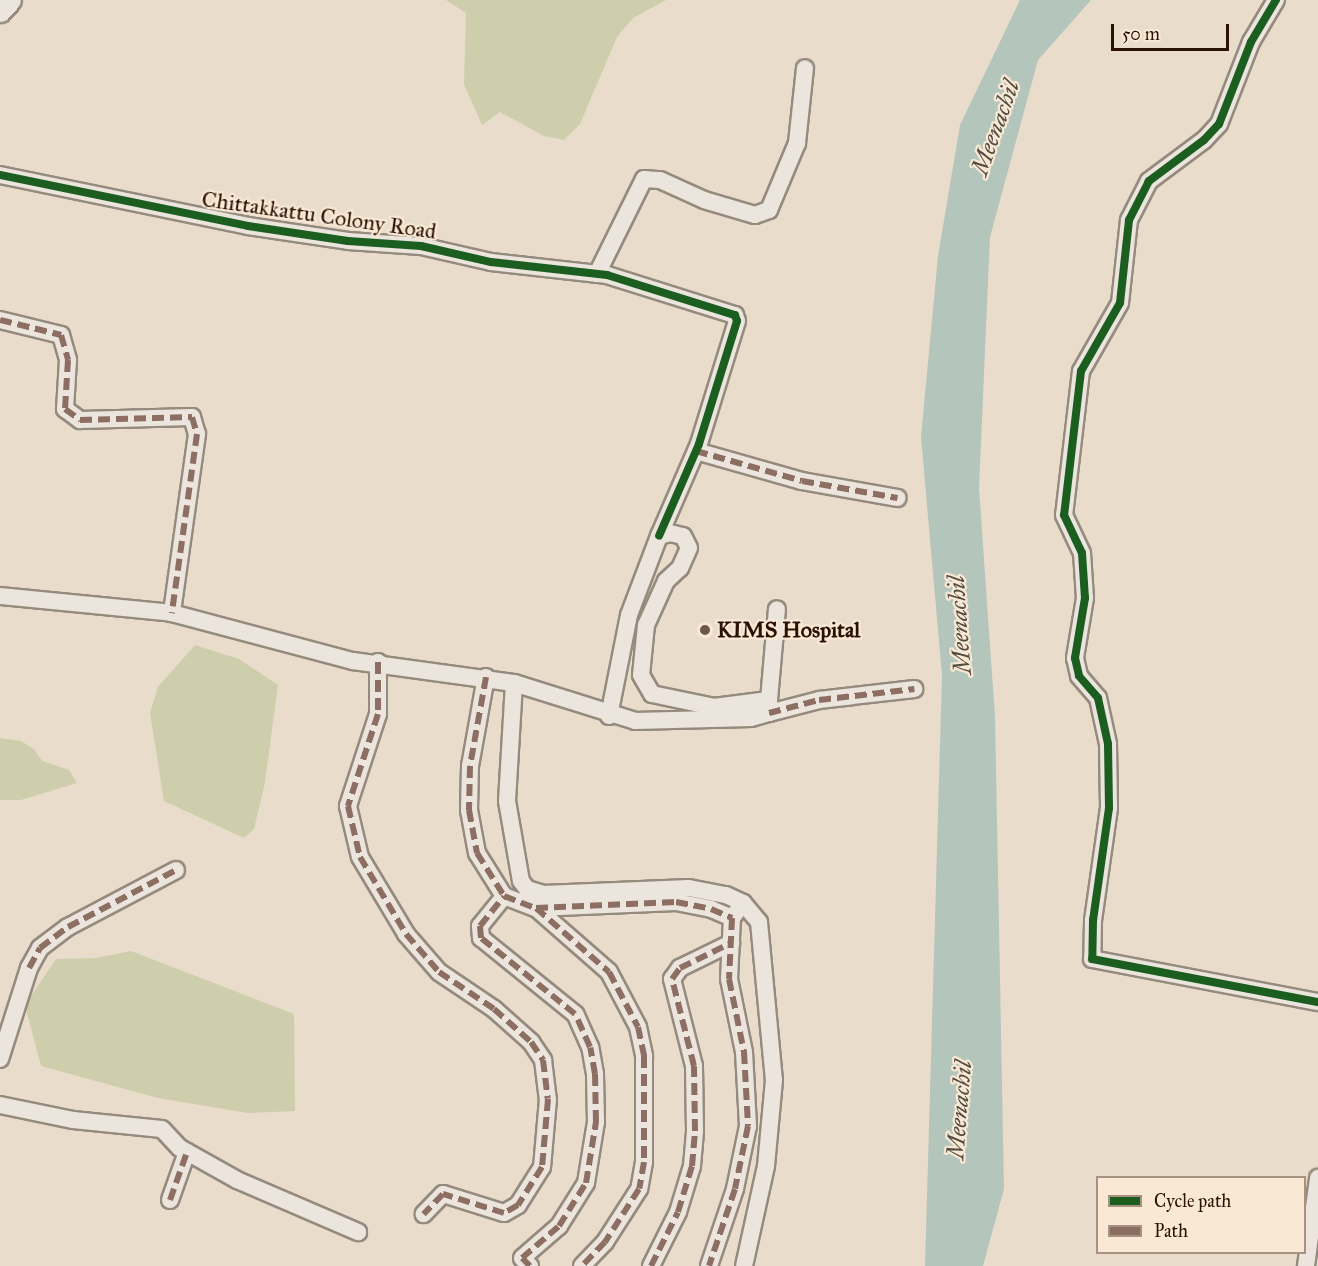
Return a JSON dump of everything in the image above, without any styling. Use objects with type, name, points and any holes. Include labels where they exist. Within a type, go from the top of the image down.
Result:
[{"type":"main road","points":[[0,10],[9,0]]},
{"type":"street","points":[[1276,0],[1251,42],[1219,124],[1204,140],[1149,181],[1129,220],[1120,303],[1081,370],[1064,515],[1082,553],[1085,598],[1075,658],[1079,676],[1098,698],[1108,744],[1109,808],[1093,920],[1092,959],[1318,1002]]},
{"type":"street","points":[[597,274],[644,179],[660,180],[704,200],[755,215],[769,210],[797,143],[805,68]]},
{"type":"street","name":"Chittakkattu Colony Road","points":[[0,175],[248,226],[348,241],[421,246],[491,262],[597,274],[737,318],[696,451]]},
{"type":"street","points":[[0,320],[61,334],[68,360],[64,409],[80,420],[192,417],[197,434],[172,613]]},
{"type":"street","points":[[609,716],[629,615],[659,536],[696,451],[802,481],[897,498]]},
{"type":"street","points":[[659,536],[670,533],[683,536],[689,548],[681,568],[666,581],[646,625],[641,675],[652,694],[714,707],[769,706],[914,689]]},
{"type":"street","points":[[0,596],[172,613],[353,661],[378,662],[428,672],[486,676],[514,683],[609,716],[635,721],[751,718],[769,706]]},
{"type":"street","points":[[769,706],[777,609]]},
{"type":"street","points":[[378,662],[378,714],[348,806],[360,857],[406,934],[439,972],[510,1021],[531,1042],[543,1060],[548,1099],[542,1167],[518,1205],[504,1213],[442,1194],[424,1214]]},
{"type":"street","points":[[486,676],[470,766],[469,810],[477,854],[504,896],[536,908],[609,972],[634,1019],[644,1056],[644,1162],[639,1189],[605,1242],[582,1266]]},
{"type":"street","points":[[514,683],[507,801],[519,871],[526,889],[543,894],[689,888],[726,895],[743,903],[759,922],[774,1080],[766,1166],[744,1266]]},
{"type":"street","points":[[0,1059],[29,968],[39,948],[68,927],[176,870]]},
{"type":"street","points":[[504,896],[480,926],[481,938],[575,1014],[590,1047],[595,1074],[596,1122],[586,1183],[559,1226],[522,1258],[530,1266]]},
{"type":"street","points":[[536,908],[676,902],[711,909],[732,918]]},
{"type":"street","points":[[709,1266],[735,1189],[748,1126],[744,1052],[729,980],[732,918],[743,903]]},
{"type":"street","points":[[651,1266],[678,1212],[692,1167],[695,1131],[694,1066],[672,979],[680,968],[731,943]]},
{"type":"street","points":[[0,1105],[73,1120],[162,1129],[188,1152],[237,1179],[358,1232]]},
{"type":"street","points":[[170,1200],[188,1152]]},
{"type":"street","points":[[1306,1266],[1318,1178]]},
{"type":"green space","points":[[446,0],[666,0],[633,18],[617,37],[580,124],[564,140],[544,136],[500,112],[482,125],[464,84],[466,13]]},
{"type":"green space","points":[[195,645],[239,659],[278,685],[265,782],[254,829],[244,838],[164,801],[150,713],[158,687]]},
{"type":"green space","points":[[0,738],[21,741],[35,750],[42,761],[69,770],[77,783],[21,800],[0,800]]},
{"type":"green space","points":[[131,951],[294,1014],[295,1111],[248,1113],[158,1098],[41,1066],[25,1005],[56,959],[96,958]]},
{"type":"water","name":"Meenachil","points":[[1020,0],[1091,0],[1038,60],[990,237],[979,488],[995,717],[1004,1189],[983,1266],[925,1266],[942,675],[921,437],[938,256],[960,125]]},
{"type":"marked path","points":[[0,320],[61,335],[68,360],[65,409],[80,420],[192,417],[197,434],[172,613]]},
{"type":"marked path","points":[[696,451],[802,481],[897,498]]},
{"type":"marked path","points":[[378,662],[378,714],[348,806],[360,857],[406,934],[439,972],[494,1009],[531,1042],[543,1060],[548,1099],[542,1167],[518,1205],[504,1213],[443,1194],[424,1214]]},
{"type":"marked path","points":[[486,677],[470,766],[469,810],[477,853],[504,896]]},
{"type":"marked path","points":[[769,713],[819,700],[914,689]]},
{"type":"marked path","points":[[29,968],[40,948],[68,927],[176,870]]},
{"type":"marked path","points":[[530,1266],[522,1258],[559,1226],[586,1183],[596,1122],[595,1074],[590,1047],[575,1014],[481,938],[480,926],[504,896],[536,908],[609,972],[638,1027],[644,1056],[644,1162],[639,1189],[605,1242],[582,1266]]},
{"type":"marked path","points":[[536,908],[676,902],[711,909],[732,918],[729,979],[744,1052],[748,1126],[735,1189],[709,1266]]},
{"type":"marked path","points":[[651,1266],[678,1212],[692,1166],[695,1131],[694,1066],[672,979],[680,968],[731,943]]},
{"type":"marked path","points":[[170,1200],[187,1152]]},
{"type":"cycle path","points":[[1276,0],[1251,42],[1219,124],[1204,140],[1149,181],[1129,220],[1120,303],[1081,371],[1064,515],[1082,553],[1085,598],[1075,658],[1079,676],[1098,698],[1108,744],[1109,808],[1093,920],[1092,959],[1318,1002]]},
{"type":"cycle path","points":[[0,175],[248,226],[348,241],[421,246],[491,262],[607,275],[735,315],[737,321],[699,444],[659,536]]},
{"type":"place","name":"KIMS Hospital","points":[[705,630]]}]
